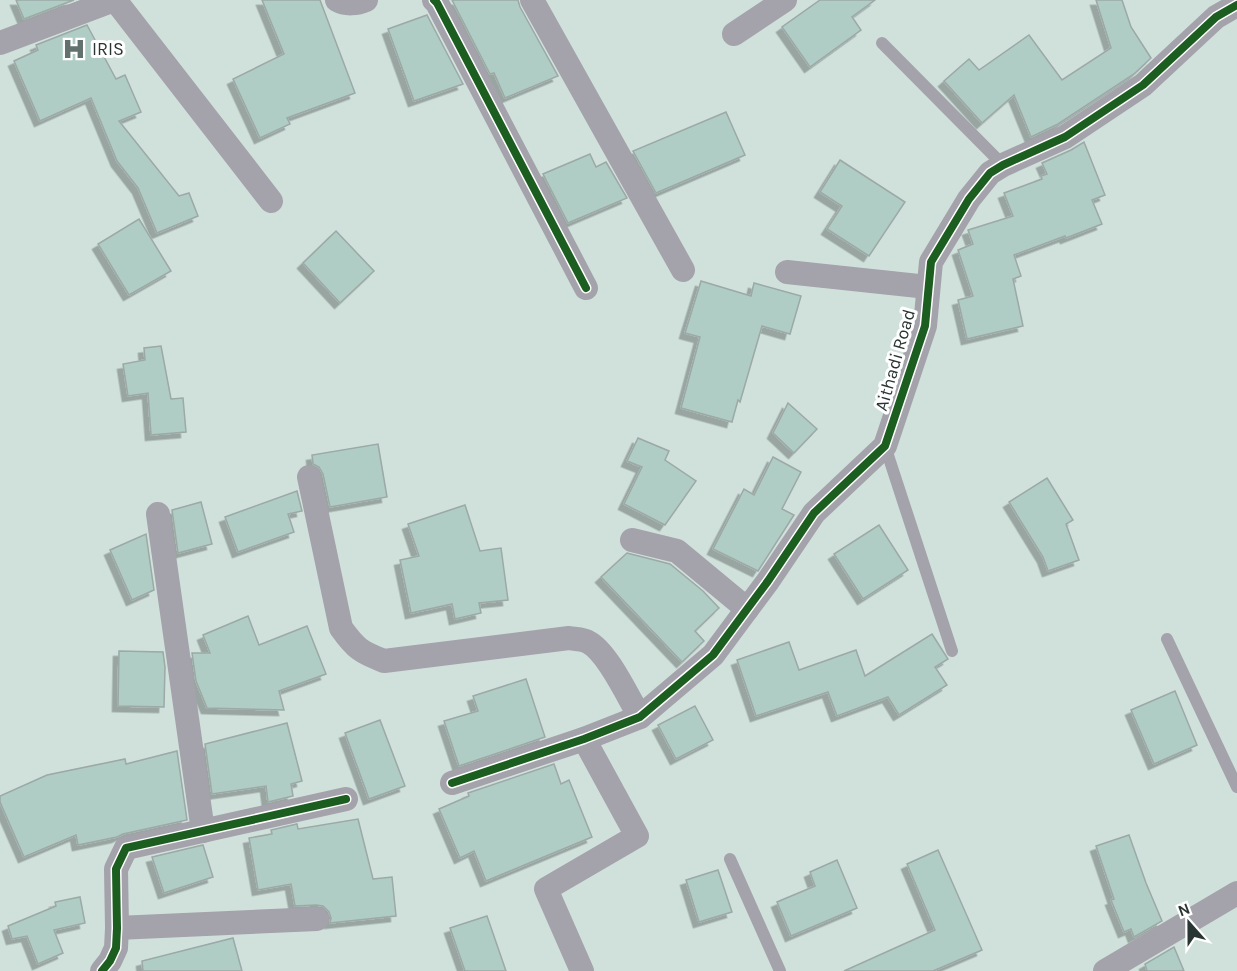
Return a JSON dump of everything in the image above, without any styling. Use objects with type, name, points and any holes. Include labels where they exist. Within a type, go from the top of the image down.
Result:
[{"type":"street","points":[[0,43],[114,0],[271,201]]},
{"type":"street","points":[[338,0],[342,3],[360,3],[366,0]]},
{"type":"street","points":[[434,0],[586,288]]},
{"type":"street","points":[[532,0],[683,270]]},
{"type":"street","points":[[734,34],[785,0]]},
{"type":"street","name":"Aithadi Road","points":[[452,783],[584,739],[640,717],[713,655],[768,581],[814,513],[885,446],[925,326],[931,262],[969,199],[990,173],[1065,137],[1143,85],[1216,17],[1237,4]]},
{"type":"street","points":[[787,272],[928,287]]},
{"type":"street","points":[[309,477],[341,628],[364,654],[384,661],[569,638],[588,642],[602,654],[640,717]]},
{"type":"street","points":[[158,514],[203,831]]},
{"type":"street","points":[[632,540],[677,551],[747,609]]},
{"type":"street","points":[[582,971],[546,889],[637,836],[584,739]]},
{"type":"street","points":[[102,971],[116,948],[116,869],[126,848],[346,800]]},
{"type":"street","points":[[1105,971],[1237,893]]},
{"type":"street","points":[[117,928],[316,919]]},
{"type":"lane","points":[[882,43],[1003,165]]},
{"type":"lane","points":[[885,446],[952,651]]},
{"type":"lane","points":[[1167,639],[1237,787]]},
{"type":"lane","points":[[730,859],[780,971]]},
{"type":"building","points":[[16,0],[74,0],[24,19]]},
{"type":"building","points":[[262,0],[320,0],[355,93],[287,118],[290,124],[260,138],[233,79],[284,54]]},
{"type":"building","points":[[452,0],[518,0],[558,76],[505,98],[494,73],[490,74]]},
{"type":"building","points":[[820,0],[875,0],[852,17],[861,30],[810,67],[782,27]]},
{"type":"building","points":[[1096,0],[1122,0],[1131,27],[1151,58],[1134,74],[1058,124],[1031,137],[1014,95],[982,123],[944,81],[969,59],[979,70],[1029,35],[1062,80],[1111,48]]},
{"type":"building","points":[[427,15],[463,84],[414,101],[388,29]]},
{"type":"building","points":[[87,25],[116,79],[125,75],[141,112],[119,121],[179,196],[189,193],[198,216],[157,233],[138,188],[117,161],[91,98],[40,121],[14,61],[38,50],[36,45]]},
{"type":"building","points":[[726,112],[745,155],[656,193],[633,151]]},
{"type":"building","points":[[1084,142],[1105,195],[1092,200],[1102,224],[1014,255],[1021,276],[1013,279],[1023,326],[967,339],[958,300],[973,296],[958,250],[973,244],[968,230],[1013,216],[1004,193],[1042,179],[1041,176],[1047,174],[1042,163]]},
{"type":"building","points":[[590,154],[596,167],[606,162],[627,198],[568,223],[543,174]]},
{"type":"building","points":[[840,160],[905,202],[869,256],[827,229],[842,206],[820,192]]},
{"type":"building","points":[[139,219],[171,271],[129,295],[98,244]]},
{"type":"building","points":[[336,231],[374,271],[340,303],[303,263]]},
{"type":"building","points":[[701,281],[751,296],[754,283],[801,296],[790,334],[762,326],[732,422],[681,408],[700,337],[685,333]]},
{"type":"building","points":[[161,346],[171,399],[183,398],[186,432],[151,435],[148,393],[128,396],[123,364],[145,360],[144,348]]},
{"type":"building","points":[[788,403],[817,429],[794,453],[773,433]]},
{"type":"building","points":[[638,438],[669,451],[665,460],[696,481],[665,525],[624,504],[642,467],[627,461]]},
{"type":"building","points":[[378,444],[387,497],[330,507],[323,474],[319,467],[313,464],[312,455]]},
{"type":"building","points":[[773,457],[801,472],[782,509],[794,515],[758,571],[713,549],[744,489],[754,495]]},
{"type":"building","points":[[1047,478],[1073,520],[1066,524],[1079,560],[1048,571],[1043,557],[1009,502]]},
{"type":"building","points":[[297,491],[302,511],[288,514],[294,532],[238,552],[225,517]]},
{"type":"building","points":[[201,502],[212,544],[178,553],[172,510]]},
{"type":"building","points":[[465,505],[480,551],[501,548],[508,600],[479,603],[481,613],[455,619],[452,604],[411,613],[400,560],[419,556],[408,524]]},
{"type":"building","points":[[879,525],[908,570],[863,599],[834,554]]},
{"type":"building","points":[[146,534],[154,590],[132,600],[110,550]]},
{"type":"building","points":[[627,553],[670,564],[703,591],[719,608],[695,631],[704,641],[682,662],[601,577]]},
{"type":"building","points":[[248,616],[259,645],[307,626],[326,674],[279,691],[284,710],[207,708],[196,681],[192,653],[210,653],[203,635]]},
{"type":"building","points":[[932,634],[948,659],[935,667],[947,685],[899,715],[888,697],[837,716],[828,692],[756,716],[737,660],[789,642],[799,670],[856,650],[865,676]]},
{"type":"building","points":[[119,651],[163,652],[164,707],[118,706]]},
{"type":"building","points":[[526,679],[545,737],[459,766],[444,721],[478,711],[473,696]]},
{"type":"building","points":[[1175,691],[1197,745],[1154,764],[1131,710]]},
{"type":"building","points":[[695,706],[713,740],[676,759],[658,725]]},
{"type":"building","points":[[380,720],[405,786],[369,799],[345,733]]},
{"type":"building","points":[[287,723],[302,781],[291,784],[293,796],[268,802],[266,786],[212,794],[205,744]]},
{"type":"building","points":[[177,751],[187,820],[78,845],[76,835],[24,857],[0,802],[0,796],[47,775],[125,759],[126,764]]},
{"type":"building","points":[[554,764],[561,784],[569,780],[592,837],[486,881],[474,851],[460,858],[439,809],[469,796],[468,793]]},
{"type":"building","points":[[358,819],[373,879],[392,877],[396,916],[330,923],[329,912],[323,906],[295,906],[291,884],[258,890],[249,838],[272,834],[271,830],[297,824],[298,829]]},
{"type":"building","points":[[1129,835],[1162,921],[1134,937],[1131,929],[1124,932],[1111,900],[1114,899],[1096,846]]},
{"type":"building","points":[[203,845],[213,877],[164,893],[152,857]]},
{"type":"building","points":[[938,850],[982,950],[933,971],[844,971],[935,930],[907,864]]},
{"type":"building","points":[[837,860],[857,908],[791,936],[777,902],[815,886],[810,872]]},
{"type":"building","points":[[718,870],[732,912],[699,922],[686,880]]},
{"type":"building","points":[[80,897],[85,923],[54,930],[63,953],[38,964],[27,936],[12,939],[8,926],[56,906],[55,902]]},
{"type":"building","points":[[487,916],[506,971],[465,971],[450,928]]},
{"type":"building","points":[[233,938],[242,971],[143,971],[142,961]]},
{"type":"building","points":[[1174,947],[1184,971],[1147,971],[1145,964]]},
{"type":"cycle path","points":[[434,0],[586,288]]},
{"type":"cycle path","points":[[452,783],[584,739],[640,717],[713,655],[768,581],[814,513],[885,446],[925,326],[931,262],[969,199],[990,173],[1065,137],[1143,85],[1216,17],[1237,5]]},
{"type":"cycle path","points":[[102,971],[116,948],[116,869],[126,848],[346,799]]},
{"type":"place","name":"IRIS","points":[[74,49]]}]
